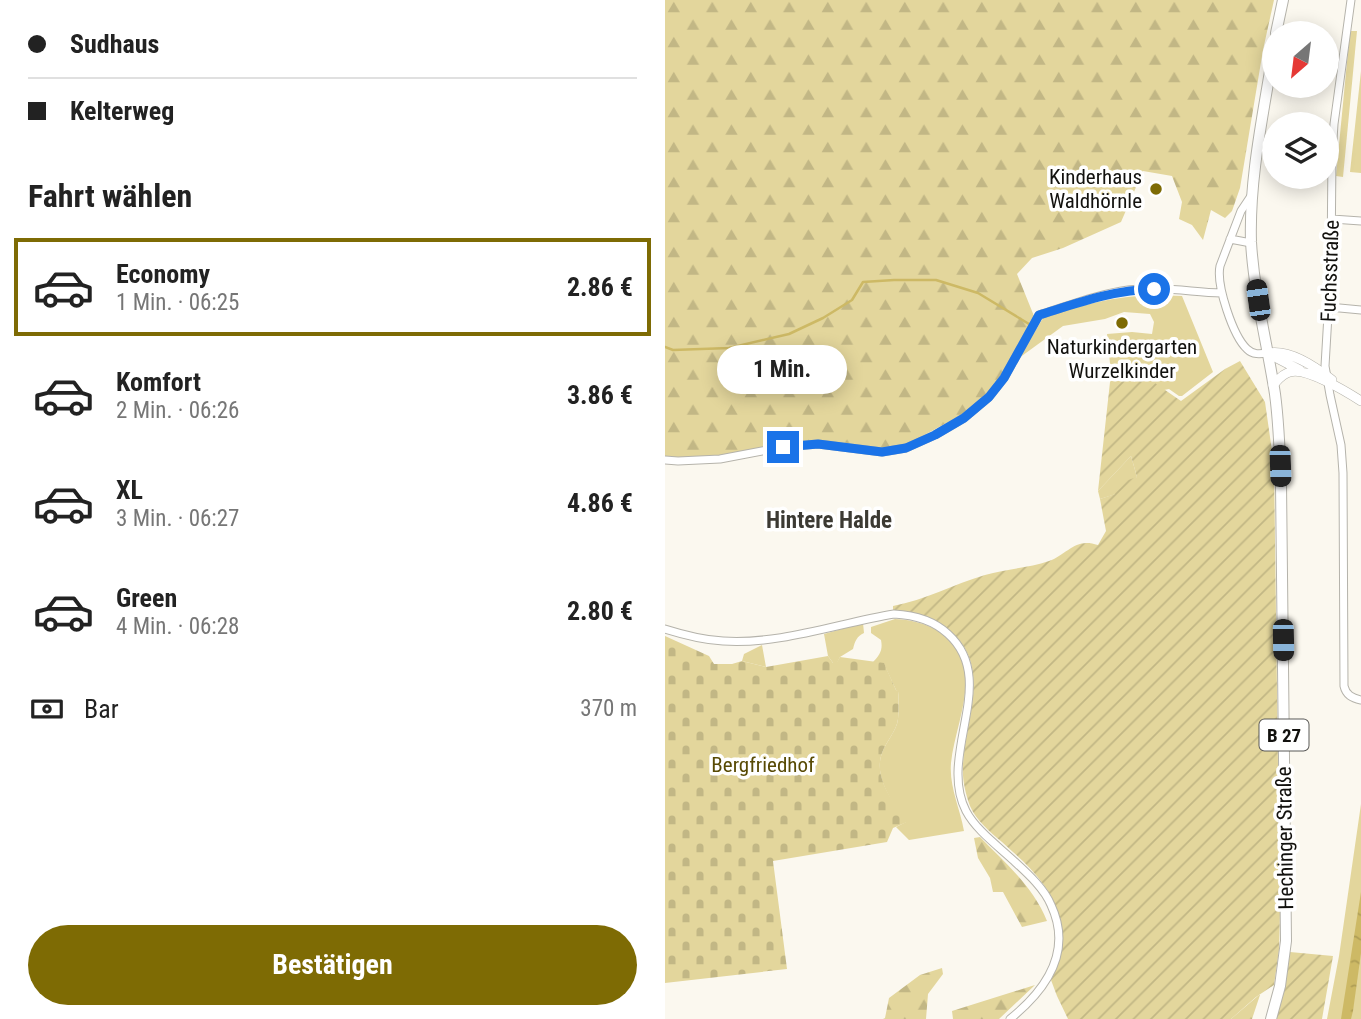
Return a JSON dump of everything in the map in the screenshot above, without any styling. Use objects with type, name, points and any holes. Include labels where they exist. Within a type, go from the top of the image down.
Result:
[{"type":"main road","points":[[1279,21],[1283,0]]},
{"type":"main road","name":"Hechinger Straße","points":[[1266,98],[1252,195],[1251,243],[1273,385],[1281,475],[1286,941],[1280,986],[1271,1019]]},
{"type":"street","name":"Fuchsstraße","points":[[1351,0],[1334,124],[1325,366],[1341,445],[1343,473],[1344,686],[1346,692],[1361,700]]},
{"type":"street","name":"Hechinger Straße","points":[[1252,195],[1243,206],[1219,272],[1221,293],[1230,318],[1248,351],[1257,355],[1268,354]]},
{"type":"street","points":[[1332,219],[1361,221]]},
{"type":"street","points":[[1230,239],[1251,243]]},
{"type":"street","points":[[665,460],[720,459],[783,447],[818,444],[882,452],[906,448],[964,418],[989,397],[1004,378],[1039,315],[1128,290],[1221,293]]},
{"type":"street","points":[[1329,307],[1361,310]]},
{"type":"street","points":[[1268,354],[1281,353],[1293,357],[1361,401]]},
{"type":"street","points":[[1268,354],[1304,372]]},
{"type":"street","points":[[1273,385],[1293,370],[1327,379]]},
{"type":"street","points":[[665,629],[705,639],[745,641],[800,634],[894,614],[914,616],[927,621],[951,636],[965,656],[968,666],[969,696],[957,763],[960,792],[967,811],[979,828],[1040,888],[1051,904],[1058,926],[1058,950],[1053,971],[1034,997],[1010,1019]]},
{"type":"green space","points":[[665,0],[1274,0],[1269,21],[1262,21],[1262,56],[1240,188],[1232,211],[1225,218],[1211,210],[1203,240],[1192,225],[1179,219],[1182,202],[1172,176],[1143,171],[1121,222],[1063,248],[1032,258],[1017,274],[1034,316],[1001,376],[988,393],[963,414],[906,445],[882,449],[782,445],[720,455],[665,457]]},
{"type":"green space","points":[[1350,31],[1357,31],[1343,177],[1339,176],[1339,145]]},
{"type":"green space","points":[[1361,71],[1361,173],[1350,172]]},
{"type":"green space","points":[[1155,295],[1182,296],[1213,372],[1182,396],[1139,378],[1111,373],[1107,334],[1152,334],[1154,322],[1150,314],[1124,312],[1105,319],[1063,326],[1019,358],[1043,318],[1098,302]]},
{"type":"green space","points":[[1240,361],[1265,402],[1274,465],[1280,914],[1274,985],[1231,1019],[1068,1019],[1051,980],[1060,956],[1061,943],[1056,906],[1034,873],[980,821],[967,796],[963,770],[973,695],[970,661],[963,646],[944,627],[924,616],[893,610],[893,606],[985,575],[1049,561],[1083,543],[1098,545],[1106,531],[1100,499],[1115,494],[1113,485],[1137,477],[1131,456],[1098,491],[1111,373],[1152,381],[1181,401]]},
{"type":"green space","points":[[1131,456],[1137,477],[1116,494],[1100,499],[1098,491]]},
{"type":"green space","points":[[895,619],[924,624],[943,635],[959,653],[964,668],[964,699],[953,748],[951,772],[964,831],[909,840],[896,827],[906,822],[895,807],[882,780],[880,762],[897,723],[899,692],[884,664],[873,662],[882,644],[881,640],[871,633],[871,627]]},
{"type":"green space","points":[[863,623],[864,633],[857,639],[853,649],[840,657],[837,663],[833,663],[828,656],[824,634]]},
{"type":"green space","name":"Bergfriedhof","points":[[665,636],[709,656],[714,664],[742,661],[766,667],[828,656],[833,663],[840,657],[884,663],[896,690],[899,691],[897,723],[882,753],[880,772],[886,790],[907,822],[893,828],[887,842],[773,861],[787,969],[665,983]]},
{"type":"green space","points":[[762,645],[766,667],[742,661],[744,654]]},
{"type":"green space","points":[[1361,804],[1361,1019],[1327,1019],[1339,956]]},
{"type":"green space","points":[[980,837],[1026,886],[1047,921],[1022,927],[1003,892],[993,892],[990,878],[978,858],[974,838]]},
{"type":"green space","points":[[1290,952],[1333,956],[1322,1019],[1275,1019],[1285,988]]},
{"type":"green space","points":[[942,968],[943,974],[928,994],[926,1019],[883,1019],[889,998],[920,975]]},
{"type":"green space","points":[[1035,985],[999,1019],[953,1019],[952,1011]]},
{"type":"green space","points":[[1259,995],[1252,1019],[1231,1019]]},
{"type":"water","points":[[1361,892],[1361,953],[1353,1011],[1351,1019],[1341,1019]]},
{"type":"waterway","points":[[665,347],[673,350],[729,348],[789,334],[852,300],[863,282],[894,280],[936,280],[978,293],[1029,324]]},
{"type":"place","name":"Kinderhaus Waldhörnle","points":[[1156,189]]},
{"type":"place","name":"Naturkindergarten Wurzelkinder","points":[[1122,323]]},
{"type":"district","name":"Hintere Halde","points":[[829,520]]},
{"type":"route","points":[[783,447],[818,444],[882,452],[906,448],[964,418],[989,397],[1004,378],[1039,315],[1128,290],[1154,289]]}]
